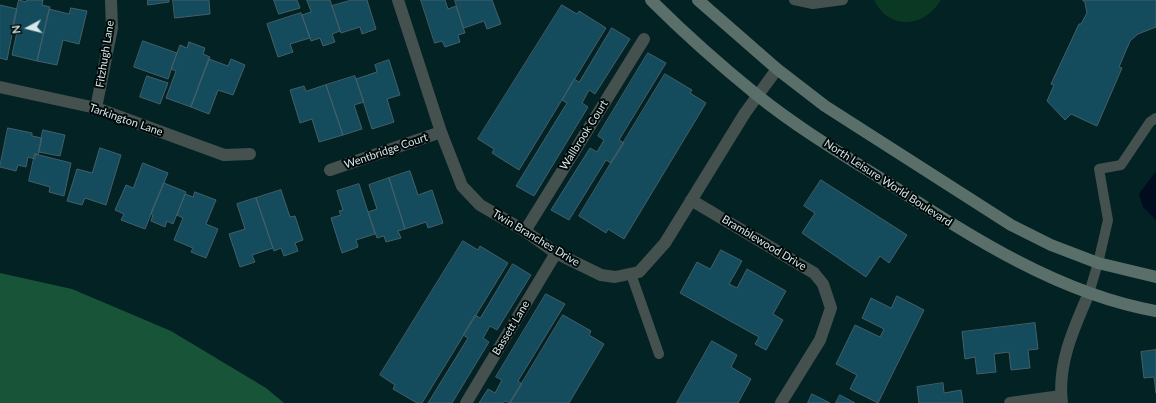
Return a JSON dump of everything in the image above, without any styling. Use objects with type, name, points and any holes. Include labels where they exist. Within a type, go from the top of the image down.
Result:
[{"type":"street","name":"Fitzhugh Lane","points":[[96,108],[112,28],[111,0]]},
{"type":"street","name":"Twin Branches Drive","points":[[398,0],[441,132],[462,186],[480,205],[525,231],[556,253],[601,275],[615,277],[639,272],[665,243],[691,200],[777,69]]},
{"type":"street","name":"North Leisure World Boulevard","points":[[651,0],[674,23],[758,96],[808,131],[954,226],[1032,268],[1089,293],[1131,307],[1156,311]]},
{"type":"street","points":[[698,0],[777,69],[825,106],[1012,225],[1051,245],[1098,263],[1156,277]]},
{"type":"street","name":"Wallbrook Court","points":[[525,231],[644,39]]},
{"type":"street","name":"Tarkington Lane","points":[[0,87],[96,108],[224,155],[250,154]]},
{"type":"street","name":"Wentbridge Court","points":[[330,170],[441,132]]},
{"type":"street","name":"Bramblewood Drive","points":[[691,200],[814,273],[823,284],[831,308],[822,334],[781,403]]},
{"type":"street","name":"Bassett Lane","points":[[466,403],[556,253]]},
{"type":"street","points":[[1010,403],[1062,399],[1061,371],[1067,348],[1089,293]]},
{"type":"lane","points":[[794,0],[813,4],[843,0]]},
{"type":"lane","points":[[1089,293],[1108,220],[1099,169],[1121,165],[1153,120]]},
{"type":"lane","points":[[631,274],[659,354]]},
{"type":"green space","points":[[874,0],[941,0],[934,9],[925,16],[907,22],[897,21],[888,17],[880,10]]},
{"type":"green space","points":[[0,273],[72,289],[171,331],[266,388],[284,403],[0,403]]},
{"type":"water","points":[[1156,171],[1156,220],[1143,207],[1139,194]]},
{"type":"building","points":[[19,0],[26,2],[27,0],[43,0],[42,5],[50,7],[37,61],[12,55],[18,27],[13,26]]},
{"type":"building","points":[[148,0],[169,0],[169,2],[148,5]]},
{"type":"building","points":[[173,0],[209,0],[210,14],[175,18]]},
{"type":"building","points":[[274,0],[297,0],[300,8],[279,14]]},
{"type":"building","points":[[307,0],[330,0],[340,31],[332,34],[335,42],[323,46],[320,38],[311,41],[302,15],[311,12]]},
{"type":"building","points":[[352,0],[367,0],[376,29],[362,34],[360,27],[341,33],[332,6]]},
{"type":"building","points":[[421,0],[445,0],[448,9],[456,6],[465,33],[458,35],[460,42],[445,47],[442,41],[435,43]]},
{"type":"building","points":[[455,0],[492,0],[501,24],[487,29],[484,21],[464,28]]},
{"type":"building","points":[[1083,0],[1156,0],[1156,27],[1138,34],[1130,41],[1119,67],[1122,68],[1097,126],[1071,114],[1065,120],[1047,101],[1054,85],[1051,84],[1079,24],[1081,24],[1087,13]]},
{"type":"building","points":[[0,5],[17,9],[7,60],[0,58]]},
{"type":"building","points":[[562,5],[577,14],[579,11],[606,28],[519,170],[492,153],[494,149],[478,139]]},
{"type":"building","points":[[71,8],[87,11],[79,44],[63,40],[57,65],[37,61],[49,9],[69,14]]},
{"type":"building","points":[[301,13],[310,38],[290,44],[293,52],[278,57],[267,24]]},
{"type":"building","points":[[612,28],[630,39],[595,94],[589,90],[582,103],[588,107],[534,196],[516,186],[567,103],[562,100],[574,79],[579,82]]},
{"type":"building","points":[[143,41],[177,53],[168,79],[134,67]]},
{"type":"building","points":[[189,42],[205,48],[203,54],[210,57],[191,107],[166,98],[176,71],[171,69],[180,45],[187,48]]},
{"type":"building","points":[[648,53],[666,63],[619,140],[624,143],[611,163],[606,160],[569,220],[551,210],[590,148],[597,152],[604,140],[598,136]]},
{"type":"building","points":[[209,59],[228,66],[231,59],[245,65],[233,95],[218,90],[209,114],[191,107]]},
{"type":"building","points":[[389,60],[400,95],[387,99],[394,122],[372,129],[356,79],[377,72],[375,65]]},
{"type":"building","points":[[665,74],[692,90],[690,93],[706,103],[624,239],[608,229],[606,233],[579,216]]},
{"type":"building","points":[[147,76],[168,83],[160,104],[140,97]]},
{"type":"building","points":[[355,76],[364,102],[354,105],[362,129],[343,135],[326,85]]},
{"type":"building","points":[[326,85],[343,135],[319,142],[312,119],[300,123],[290,90],[304,86],[306,91]]},
{"type":"building","points":[[8,128],[32,133],[32,136],[42,138],[38,155],[35,154],[35,159],[28,157],[26,167],[18,165],[16,171],[0,167]]},
{"type":"building","points":[[43,130],[65,135],[60,156],[39,152]]},
{"type":"building","points":[[100,148],[121,155],[106,205],[85,198],[82,205],[67,201],[77,169],[92,173]]},
{"type":"building","points":[[35,154],[71,163],[64,196],[49,192],[50,187],[29,181]]},
{"type":"building","points":[[143,163],[168,173],[145,229],[121,220],[124,214],[115,210],[126,185],[133,188]]},
{"type":"building","points":[[410,171],[418,195],[432,190],[443,223],[428,228],[426,222],[405,229],[389,178]]},
{"type":"building","points":[[389,178],[405,229],[398,231],[401,238],[386,242],[384,236],[377,238],[368,212],[377,209],[369,185]]},
{"type":"building","points":[[821,180],[907,235],[889,263],[880,256],[866,277],[802,233],[815,213],[804,206]]},
{"type":"building","points":[[164,183],[186,192],[173,224],[167,221],[165,227],[151,221],[153,215],[151,214]]},
{"type":"building","points":[[359,184],[375,234],[356,240],[358,247],[342,253],[331,218],[341,215],[339,211],[343,210],[337,191]]},
{"type":"building","points":[[281,190],[290,217],[295,216],[303,240],[295,243],[298,251],[284,256],[281,248],[274,251],[256,198]]},
{"type":"building","points":[[195,192],[216,200],[206,224],[218,229],[206,258],[191,252],[193,248],[174,240],[183,218],[177,215],[185,194],[193,197]]},
{"type":"building","points":[[256,198],[273,248],[252,255],[255,262],[240,267],[229,234],[245,229],[237,204]]},
{"type":"building","points":[[463,241],[478,250],[480,246],[508,263],[422,403],[417,403],[393,389],[395,385],[380,375]]},
{"type":"building","points":[[721,250],[742,261],[729,284],[737,288],[747,269],[786,291],[773,314],[783,320],[766,350],[755,344],[759,337],[680,293],[697,262],[710,269]]},
{"type":"building","points":[[513,264],[531,275],[497,330],[490,326],[483,338],[489,342],[452,403],[428,403],[468,338],[463,335],[475,315],[480,318]]},
{"type":"building","points":[[546,294],[565,304],[518,381],[522,384],[510,403],[505,401],[503,403],[479,403],[488,389],[495,393],[502,380],[496,377]]},
{"type":"building","points":[[897,296],[924,310],[878,403],[850,389],[857,375],[836,364],[855,325],[880,337],[884,329],[862,318],[871,298],[891,308]]},
{"type":"building","points":[[563,315],[591,331],[589,335],[604,344],[569,403],[510,403]]},
{"type":"building","points":[[1035,323],[1038,349],[1028,350],[1030,368],[1011,370],[1009,352],[994,354],[996,372],[977,374],[975,357],[965,359],[962,332]]},
{"type":"building","points":[[712,341],[737,355],[731,367],[751,379],[738,403],[677,403]]},
{"type":"building","points":[[1156,350],[1156,393],[1154,377],[1144,378],[1141,352]]},
{"type":"building","points":[[943,383],[944,393],[961,390],[963,403],[919,403],[917,387]]},
{"type":"building","points":[[812,394],[830,403],[808,403]]},
{"type":"building","points":[[840,395],[855,403],[836,403]]}]
